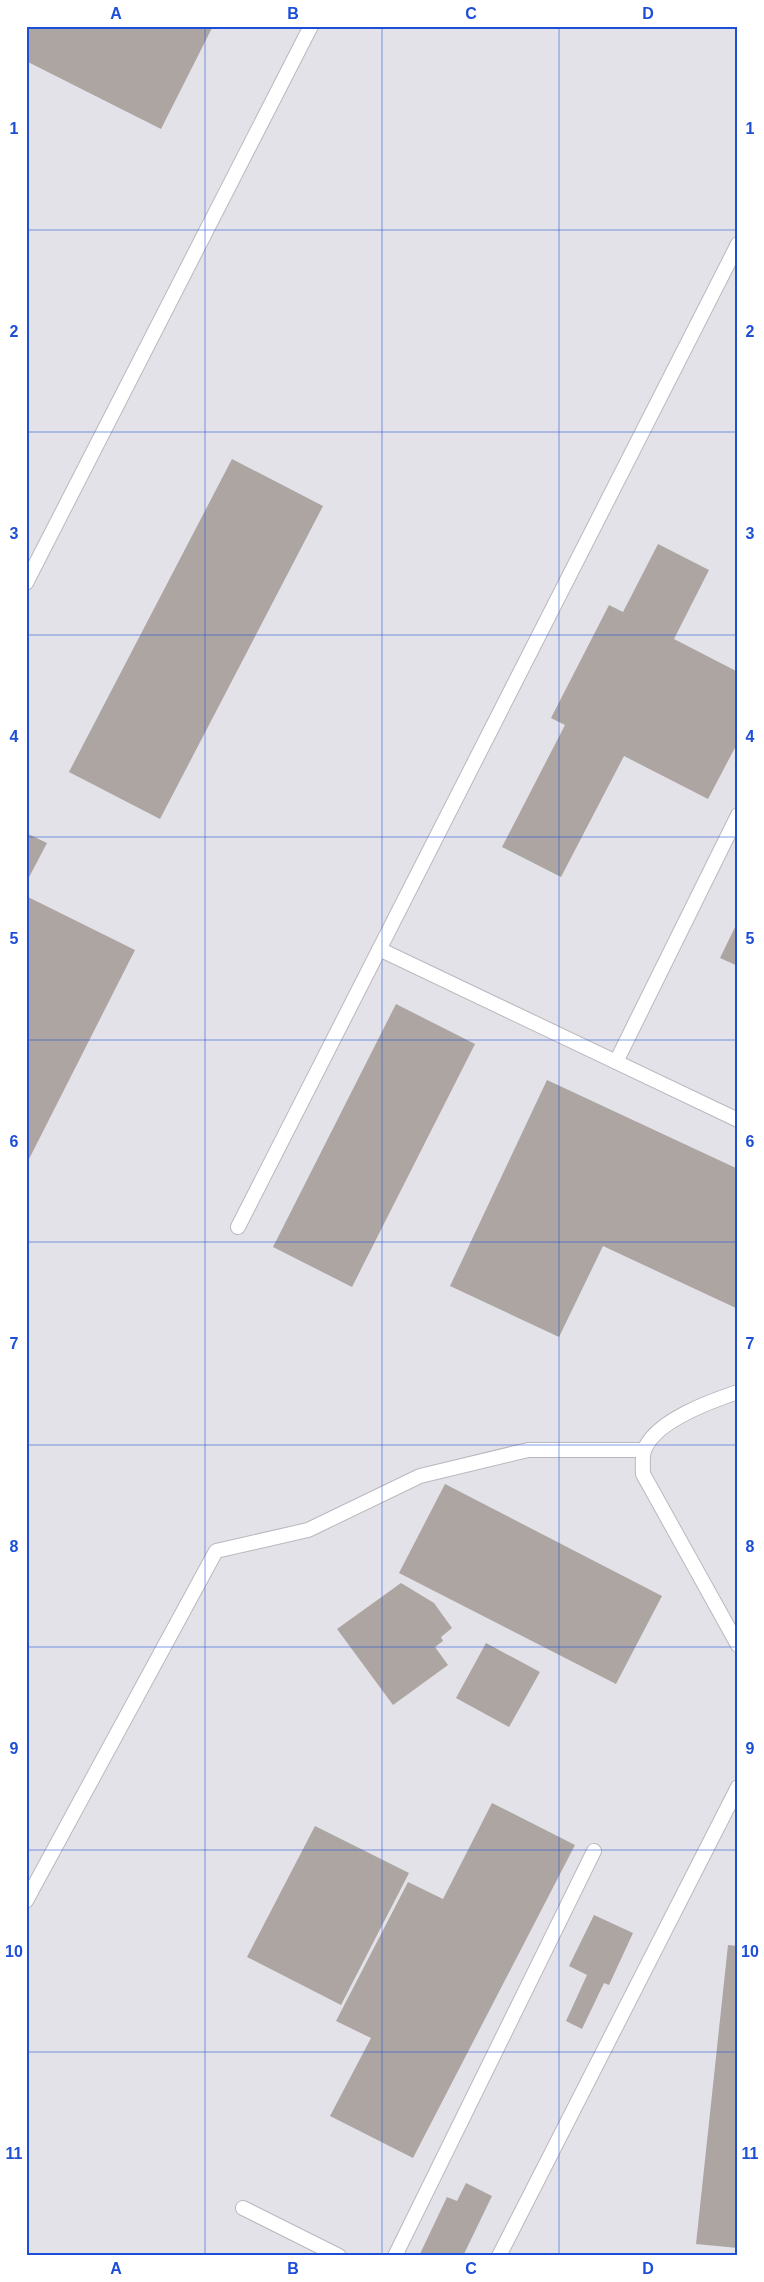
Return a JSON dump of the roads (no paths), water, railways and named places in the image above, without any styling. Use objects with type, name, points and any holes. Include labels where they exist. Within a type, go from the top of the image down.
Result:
[{"type":"lane","points":[[26,583],[311,26]]},
{"type":"lane","points":[[238,1227],[738,244]]},
{"type":"lane","points":[[616,1062],[738,815]]},
{"type":"lane","points":[[379,949],[738,1120]]},
{"type":"lane","points":[[738,1392],[705,1403],[663,1425],[644,1450],[643,1474],[738,1645]]},
{"type":"lane","points":[[26,1901],[216,1551],[308,1530],[420,1476],[528,1450],[644,1450]]},
{"type":"lane","points":[[499,2256],[738,1787]]},
{"type":"lane","points":[[395,2256],[594,1851]]},
{"type":"lane","points":[[243,2208],[339,2256]]}]
